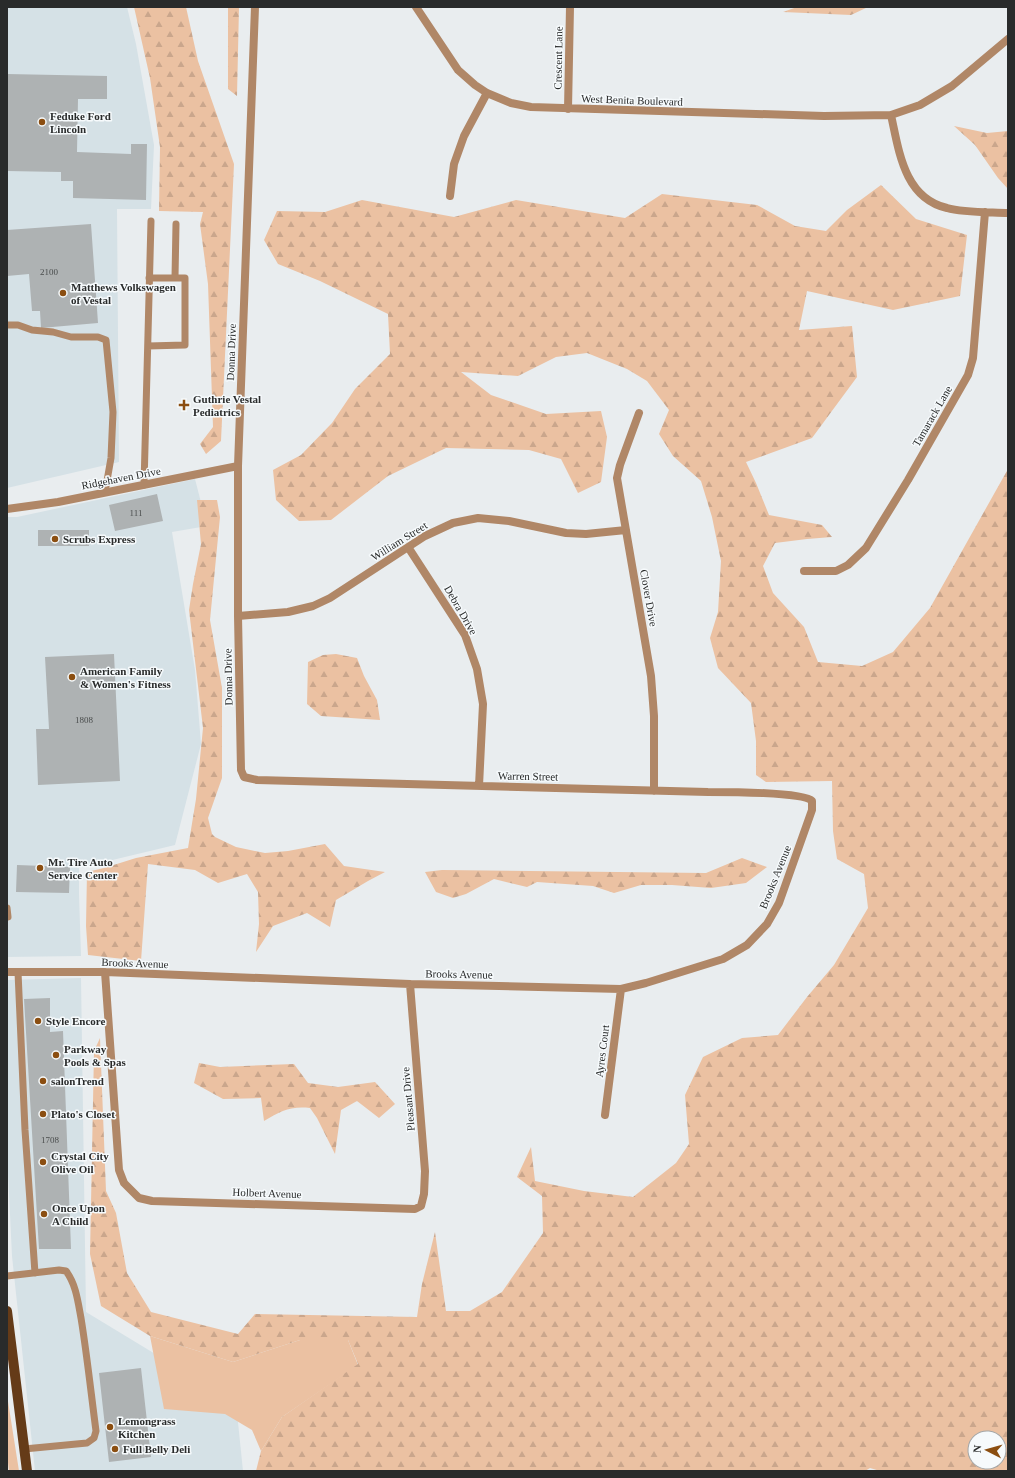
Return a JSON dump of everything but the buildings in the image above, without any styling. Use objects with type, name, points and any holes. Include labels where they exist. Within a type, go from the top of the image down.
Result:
[{"type":"main road","points":[[7,1311],[27,1471]]},
{"type":"street","name":"Donna Drive","points":[[241,770],[238,616],[238,466],[255,7]]},
{"type":"street","name":"West Benita Boulevard","points":[[416,7],[458,70],[475,85],[487,93],[511,103],[531,107],[824,116],[892,115],[920,105],[952,86],[1008,39]]},
{"type":"street","name":"Crescent Lane","points":[[568,109],[570,7]]},
{"type":"street","points":[[450,196],[454,164],[464,136],[487,93]]},
{"type":"street","points":[[892,115],[901,160],[910,181],[921,194],[936,205],[948,209],[1008,213]]},
{"type":"street","name":"Tamarack Lane","points":[[804,571],[836,571],[848,565],[866,548],[878,532],[968,376],[973,358],[985,212]]},
{"type":"street","name":"Clover Drive","points":[[639,414],[620,465],[617,478],[651,676],[654,716],[654,791]]},
{"type":"street","name":"Ridgehaven Drive","points":[[7,509],[58,502],[238,466]]},
{"type":"street","name":"William Street","points":[[238,616],[288,612],[313,606],[330,598],[424,536],[454,523],[478,518],[509,521],[566,533],[586,534],[626,530]]},
{"type":"street","name":"Debra Drive","points":[[408,547],[465,635],[477,669],[483,704],[479,786]]},
{"type":"street","name":"Warren Street","points":[[241,770],[244,777],[257,780],[796,796],[809,798],[812,801],[812,806]]},
{"type":"street","name":"Brooks Avenue","points":[[7,972],[105,972],[410,984],[621,989],[646,983],[723,959],[747,945],[767,924],[779,903],[812,810],[812,806]]},
{"type":"street","name":"Holbert Avenue","points":[[105,972],[119,1170],[124,1183],[138,1198],[152,1201],[415,1209]]},
{"type":"street","name":"Pleasant Drive","points":[[410,984],[425,1171],[424,1194],[421,1206],[415,1209]]},
{"type":"street","name":"Ayres Court","points":[[605,1115],[621,989]]},
{"type":"lane","points":[[144,485],[151,221]]},
{"type":"lane","points":[[175,278],[176,224]]},
{"type":"lane","points":[[148,346],[185,345],[185,278],[149,278]]},
{"type":"lane","points":[[7,325],[18,325],[32,330],[53,332],[70,337],[98,337],[106,340],[113,412],[111,458],[105,492]]},
{"type":"lane","points":[[7,908],[8,918]]},
{"type":"lane","points":[[18,972],[25,1130],[35,1272]]},
{"type":"lane","points":[[7,1276],[59,1270],[66,1271],[71,1277],[84,1336],[96,1431],[94,1438],[88,1443],[24,1449]]},
{"type":"shaded area","points":[[7,7],[127,7],[136,44],[154,145],[151,209],[117,209],[119,462],[7,488]]},
{"type":"shaded area","points":[[195,479],[207,526],[172,532],[195,670],[201,744],[175,845],[79,868],[81,956],[7,957],[7,517],[17,517]]},
{"type":"shaded area","points":[[81,978],[86,1312],[236,1403],[243,1471],[35,1471],[12,1256],[7,1152],[7,980]]},
{"type":"green space","points":[[134,7],[186,7],[198,61],[234,164],[221,441],[206,454],[200,444],[213,427],[208,284],[200,224],[203,212],[159,211],[160,147],[150,78]]},
{"type":"green space","points":[[228,7],[239,7],[237,96],[228,89]]},
{"type":"green space","points":[[797,7],[868,7],[851,15],[783,12]]},
{"type":"green space","points":[[954,126],[987,133],[1008,131],[1008,189],[998,178],[975,145]]},
{"type":"green space","points":[[881,185],[916,219],[967,235],[960,296],[893,310],[807,291],[799,330],[852,326],[857,377],[812,438],[746,462],[769,515],[822,525],[832,537],[775,543],[763,566],[773,593],[804,627],[818,662],[862,666],[893,652],[930,608],[1008,469],[1008,1471],[880,1471],[870,1468],[865,1471],[256,1471],[261,1451],[282,1417],[358,1364],[348,1340],[300,1340],[233,1362],[150,1336],[101,1306],[90,1254],[94,1051],[100,1038],[106,1191],[116,1213],[127,1273],[151,1312],[238,1334],[255,1314],[417,1317],[422,1284],[435,1232],[446,1311],[470,1311],[502,1292],[543,1233],[542,1196],[517,1177],[531,1147],[535,1181],[584,1191],[633,1197],[676,1163],[689,1144],[685,1095],[703,1057],[742,1038],[778,1035],[834,965],[868,908],[864,874],[837,859],[833,831],[832,781],[766,782],[756,775],[756,741],[751,703],[718,668],[710,638],[718,612],[721,561],[712,517],[701,481],[673,456],[659,434],[669,410],[647,381],[627,369],[587,353],[556,357],[518,376],[461,372],[491,395],[546,414],[601,411],[607,437],[601,482],[578,493],[561,459],[529,450],[446,448],[388,476],[331,520],[299,521],[276,500],[273,470],[301,455],[332,423],[355,389],[390,354],[388,314],[320,281],[278,264],[264,240],[277,211],[325,212],[362,200],[454,217],[516,200],[625,218],[662,194],[757,205],[795,226],[826,231],[847,210]]},
{"type":"green space","points":[[197,500],[217,500],[220,517],[210,620],[222,688],[222,778],[208,818],[212,834],[215,837],[236,847],[265,853],[288,851],[325,844],[344,866],[385,872],[336,900],[330,927],[307,913],[273,926],[256,952],[259,924],[258,892],[247,874],[218,883],[195,870],[148,864],[141,961],[88,955],[86,926],[87,872],[136,858],[188,848],[196,799],[203,728],[189,610],[201,544]]},
{"type":"green space","points":[[336,654],[357,658],[364,676],[377,700],[380,720],[321,716],[307,704],[308,662],[323,655]]},
{"type":"green space","points":[[742,858],[767,867],[746,883],[711,888],[672,885],[641,885],[614,893],[593,886],[537,882],[527,887],[494,879],[466,894],[453,898],[436,892],[425,872],[442,870],[706,873]]},
{"type":"green space","points":[[199,1063],[220,1067],[294,1064],[308,1083],[338,1087],[375,1082],[395,1104],[379,1118],[357,1101],[341,1110],[335,1154],[317,1118],[310,1108],[286,1110],[264,1121],[261,1098],[223,1099],[194,1083]]},
{"type":"green space","points":[[150,1336],[233,1362],[300,1340],[348,1340],[358,1365],[282,1417],[261,1451],[252,1430],[225,1414],[164,1409]]},
{"type":"green space","points":[[7,1395],[19,1471],[9,1471],[7,1454]]},
{"type":"place","name":"Feduke Ford Lincoln","points":[[42,122]]},
{"type":"place","name":"Matthews Volkswagen of Vestal","points":[[63,293]]},
{"type":"place","name":"Guthrie Vestal Pediatrics","points":[[184,405]]},
{"type":"place","name":"Scrubs Express","points":[[55,539]]},
{"type":"place","name":"American Family & Women's Fitness","points":[[72,677]]},
{"type":"place","name":"Mr. Tire Auto Service Center","points":[[40,868]]},
{"type":"place","name":"Style Encore","points":[[38,1021]]},
{"type":"place","name":"Parkway Pools & Spas","points":[[56,1055]]},
{"type":"place","name":"salonTrend","points":[[43,1081]]},
{"type":"place","name":"Plato's Closet","points":[[43,1114]]},
{"type":"place","name":"Crystal City Olive Oil","points":[[43,1162]]},
{"type":"place","name":"Once Upon A Child","points":[[44,1214]]},
{"type":"place","name":"Lemongrass Kitchen","points":[[110,1427]]},
{"type":"place","name":"Full Belly Deli","points":[[115,1449]]}]
